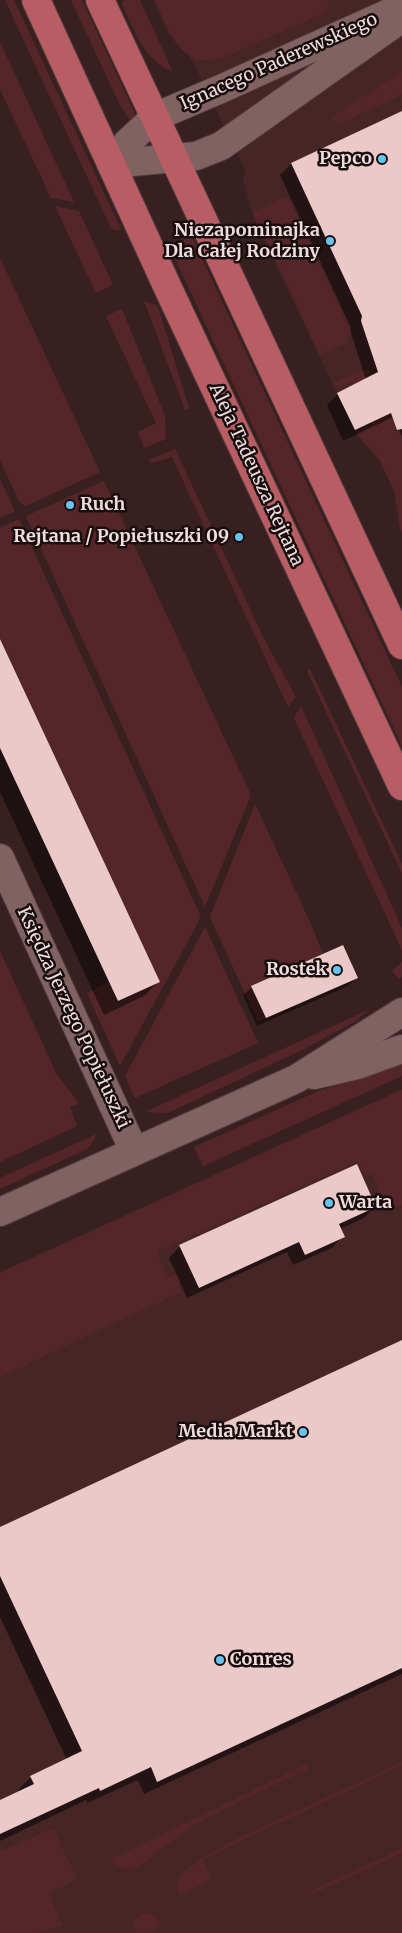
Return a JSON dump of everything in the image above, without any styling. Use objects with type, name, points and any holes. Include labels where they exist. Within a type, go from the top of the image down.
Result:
[{"type":"main road","name":"Aleja Tadeusza Rejtana","points":[[36,0],[110,164],[402,786]]},
{"type":"main road","points":[[100,0],[402,645]]},
{"type":"street","name":"Ignacego Paderewskiego","points":[[110,164],[127,143],[155,117],[402,7]]},
{"type":"street","name":"Ignacego Paderewskiego","points":[[174,159],[196,156],[222,146],[402,18]]},
{"type":"street","points":[[110,164],[174,159]]},
{"type":"street","name":"Księdza Jerzego Popiełuszki","points":[[0,858],[134,1151]]},
{"type":"street","name":"Księdza Jerzego Popiełuszki","points":[[0,1212],[296,1079],[402,1012]]},
{"type":"street","name":"Księdza Jerzego Popiełuszki","points":[[296,1079],[357,1065],[402,1049]]},
{"type":"shaded area","points":[[5,0],[14,0],[121,229],[116,231],[111,228]]},
{"type":"shaded area","points":[[71,0],[82,0],[136,116],[134,119],[128,118],[119,103]]},
{"type":"shaded area","points":[[125,0],[140,0],[173,72],[154,60],[141,43],[121,2]]},
{"type":"shaded area","points":[[153,0],[402,0],[402,533],[399,526],[394,492],[379,460],[356,434],[253,216],[243,180],[245,169],[191,58],[168,33]]},
{"type":"shaded area","points":[[156,0],[328,0],[327,12],[222,58],[202,60],[185,52],[178,45],[167,27]]},
{"type":"shaded area","points":[[0,42],[74,202],[51,198],[0,89]]},
{"type":"shaded area","points":[[402,71],[402,95],[337,125],[332,117]]},
{"type":"shaded area","points":[[283,198],[289,199],[351,332],[347,343],[320,355],[253,212]]},
{"type":"shaded area","points":[[55,206],[79,211],[113,285],[96,293]]},
{"type":"shaded area","points":[[191,235],[402,687],[402,746],[169,246]]},
{"type":"shaded area","points":[[0,258],[100,472],[26,506],[19,502],[0,460]]},
{"type":"shaded area","points":[[144,301],[156,305],[159,310],[189,408],[185,410]]},
{"type":"shaded area","points":[[122,309],[165,416],[166,439],[144,448],[138,432],[156,423],[106,316]]},
{"type":"shaded area","points":[[362,370],[370,371],[402,440],[402,531],[395,492],[380,460],[356,433],[372,425],[352,382],[336,389],[333,383]]},
{"type":"shaded area","points":[[175,449],[265,641],[296,697],[288,707],[172,457],[151,463],[149,460]]},
{"type":"shaded area","points":[[0,479],[15,511],[0,518]]},
{"type":"shaded area","points":[[104,481],[251,795],[205,907],[26,516]]},
{"type":"shaded area","points":[[19,519],[201,917],[120,1066],[87,993],[108,982],[118,1002],[160,982],[0,638],[0,528]]},
{"type":"shaded area","points":[[310,669],[402,864],[402,873],[307,671]]},
{"type":"shaded area","points":[[301,706],[402,928],[402,950],[294,718]]},
{"type":"shaded area","points":[[255,804],[311,924],[324,957],[300,968],[298,964],[252,986],[266,1018],[258,1022],[210,917]]},
{"type":"shaded area","points":[[205,927],[258,1043],[135,1098],[125,1076]]},
{"type":"shaded area","points":[[0,951],[57,1075],[79,1103],[70,1107],[77,1126],[0,1162]]},
{"type":"shaded area","points":[[402,962],[402,977],[399,979],[392,971]]},
{"type":"shaded area","points":[[368,1010],[356,1021],[306,1048],[168,1113],[145,1112]]},
{"type":"shaded area","points":[[402,1062],[402,1076],[203,1166],[194,1147],[316,1092]]},
{"type":"shaded area","points":[[402,1089],[402,1933],[0,1933],[0,1272]]},
{"type":"shaded area","points":[[402,1090],[402,1205],[389,1211],[372,1174],[365,1177],[357,1162],[157,1252],[168,1277],[178,1273],[182,1282],[178,1285],[181,1292],[0,1377],[0,1273]]},
{"type":"shaded area","points":[[97,1134],[87,1149],[0,1189],[0,1178]]},
{"type":"shaded area","points":[[402,1762],[402,1765],[393,1770],[203,1859],[210,1876],[209,1881],[184,1893],[180,1894],[177,1891],[177,1883],[182,1873],[203,1857],[240,1837]]},
{"type":"shaded area","points":[[306,1764],[309,1769],[203,1820],[175,1838],[140,1866],[130,1870],[110,1862],[113,1858]]},
{"type":"shaded area","points":[[54,1828],[77,1880],[48,1893],[63,1926],[37,1933],[0,1933],[0,1851]]},
{"type":"shaded area","points":[[402,1848],[402,1853],[311,1895],[310,1891]]},
{"type":"shaded area","points":[[147,1912],[156,1917],[161,1924],[153,1931],[136,1933],[133,1926],[134,1918]]},
{"type":"building","points":[[402,111],[402,429],[397,430],[391,413],[355,430],[337,393],[378,372],[361,321],[362,316],[291,163]]},
{"type":"building","points":[[0,639],[160,982],[118,1001],[0,748]]},
{"type":"building","points":[[343,945],[358,978],[266,1018],[251,986]]},
{"type":"building","points":[[357,1164],[376,1207],[339,1224],[345,1237],[305,1255],[299,1242],[199,1288],[179,1245]]},
{"type":"building","points":[[402,1340],[402,1668],[157,1782],[151,1767],[100,1791],[99,1788],[0,1834],[0,1800],[34,1784],[30,1776],[82,1751],[0,1576],[0,1527]]},
{"type":"place","name":"Pepco","points":[[382,159]]},
{"type":"place","name":"Niezapominajka Dla Całej Rodziny","points":[[330,241]]},
{"type":"place","name":"Ruch","points":[[70,505]]},
{"type":"place","name":"Rejtana / Popiełuszki 09","points":[[239,537]]},
{"type":"place","name":"Rostek","points":[[337,970]]},
{"type":"place","name":"Warta","points":[[329,1203]]},
{"type":"place","name":"Media Markt","points":[[303,1432]]},
{"type":"place","name":"Conres","points":[[220,1660]]}]
